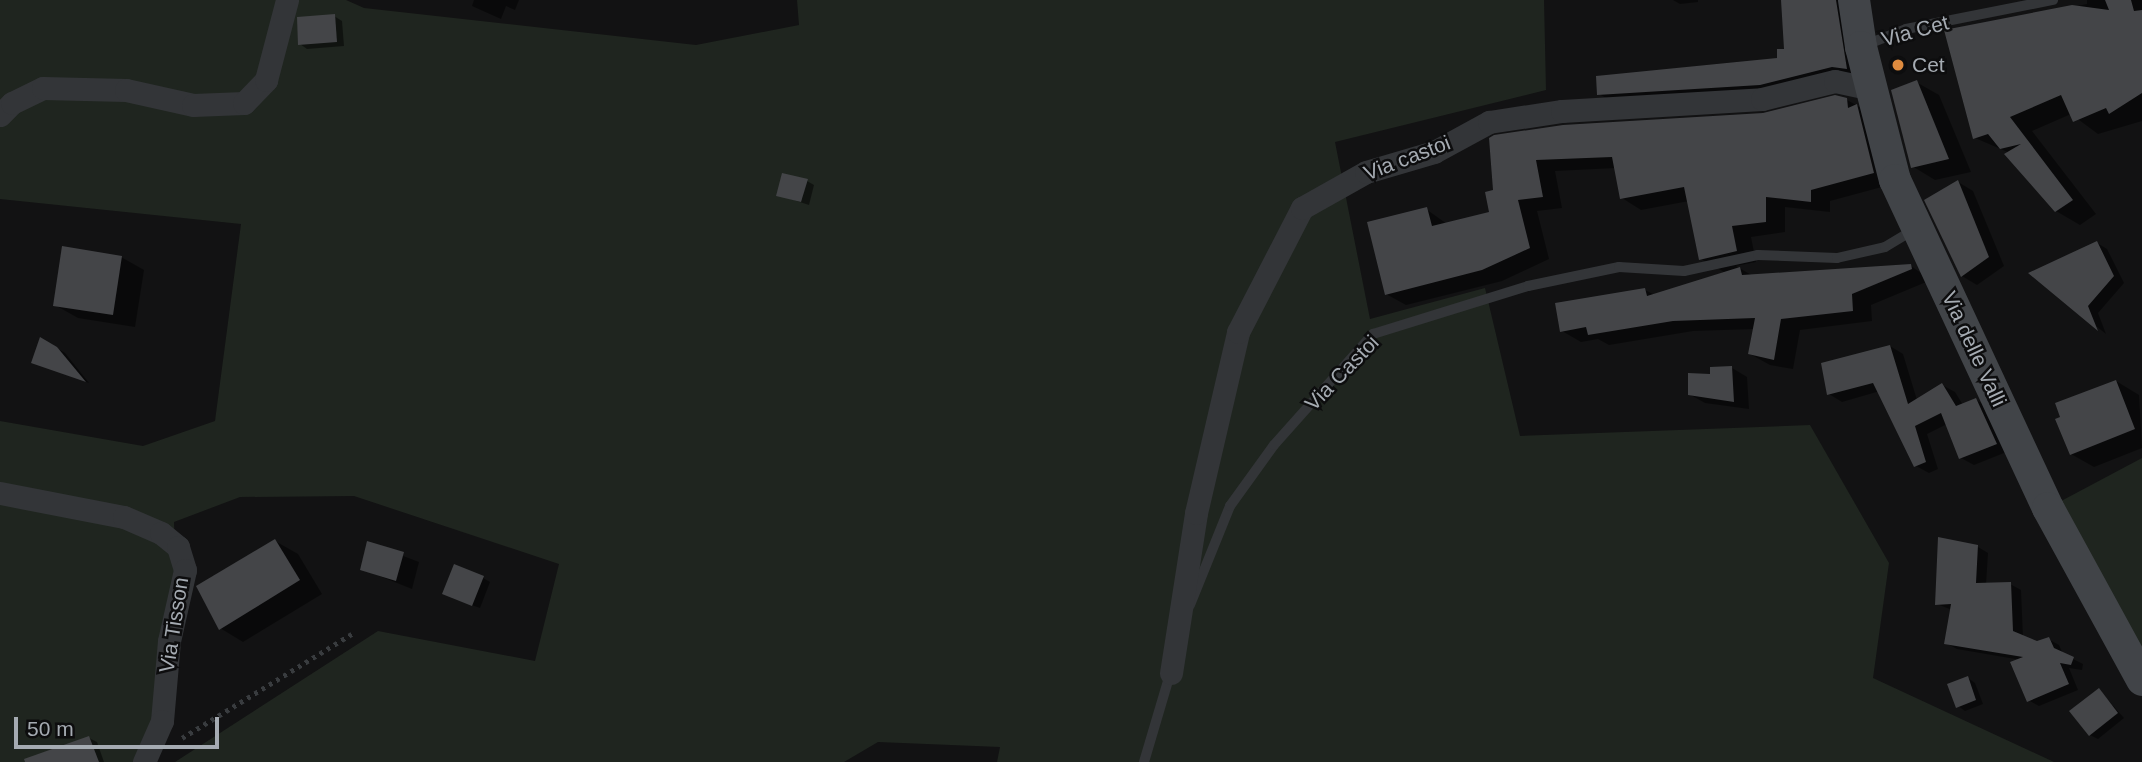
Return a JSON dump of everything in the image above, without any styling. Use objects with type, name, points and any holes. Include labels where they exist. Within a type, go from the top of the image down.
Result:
[{"type":"street","points":[[0,115],[12,103],[43,88],[126,90],[193,105],[244,103],[265,80],[287,0]]},
{"type":"street","name":"Via delle Valli","points":[[1854,0],[1861,47],[1895,180],[2048,508],[2142,680]]},
{"type":"street","name":"Via castoi","points":[[1171,673],[1196,513],[1238,332],[1303,208],[1366,172],[1434,152],[1489,122],[1562,111],[1762,99],[1835,81],[1872,89]]},
{"type":"street","name":"Via Tisson","points":[[0,493],[124,517],[161,533],[178,547],[185,570],[169,642],[162,721],[145,761]]},
{"type":"lane","name":"Via Cet","points":[[1861,47],[1906,29],[2053,0]]},
{"type":"lane","name":"Via Castoi","points":[[1144,762],[1190,605],[1230,506],[1274,445],[1373,334],[1528,286],[1619,267],[1684,271],[1758,255],[1837,258],[1885,247],[1917,227]]},
{"type":"path","points":[[145,761],[352,634]]},
{"type":"shaded area","points":[[0,0],[346,0],[364,8],[696,45],[799,25],[797,0],[1544,0],[1546,90],[1335,142],[1370,319],[1485,288],[1520,436],[1810,425],[1889,563],[1873,678],[2054,762],[997,762],[1000,747],[878,742],[844,762],[175,762],[378,631],[535,661],[559,564],[354,496],[240,497],[174,522],[178,634],[152,762],[0,762],[0,421],[143,446],[215,421],[241,224],[0,199]]},
{"type":"shaded area","points":[[2142,458],[2142,680],[2048,508]]},
{"type":"building","points":[[1781,0],[1836,0],[1847,69],[1832,67],[1760,85],[1597,95],[1596,76],[1777,58],[1777,49],[1784,49]]},
{"type":"building","points":[[2105,0],[2131,0],[2134,11],[2142,10],[2142,93],[2109,114],[2106,108],[2073,122],[2061,95],[2010,117],[2073,200],[2055,212],[2004,154],[2021,144],[2000,149],[1988,134],[1973,139],[1944,30],[2072,5],[2109,10]]},
{"type":"building","points":[[335,14],[337,42],[298,45],[297,17]]},
{"type":"building","points":[[1917,80],[1949,159],[1911,168],[1891,90]]},
{"type":"building","points":[[1835,95],[1847,98],[1848,108],[1857,104],[1874,173],[1811,190],[1811,202],[1766,197],[1766,222],[1732,226],[1737,251],[1699,260],[1684,187],[1620,199],[1612,157],[1536,160],[1543,197],[1518,200],[1530,248],[1482,270],[1385,295],[1367,222],[1427,207],[1432,226],[1489,212],[1485,192],[1493,190],[1489,138],[1494,135],[1563,125],[1763,113]]},
{"type":"building","points":[[782,173],[808,179],[801,202],[776,196]]},
{"type":"building","points":[[1958,180],[1989,257],[1961,277],[1924,200]]},
{"type":"building","points":[[2097,241],[2114,276],[2088,306],[2098,331],[2028,273]]},
{"type":"building","points":[[62,246],[122,256],[113,315],[53,306]]},
{"type":"building","points":[[1911,264],[1912,269],[1852,294],[1853,311],[1781,319],[1774,360],[1748,354],[1755,318],[1673,321],[1588,335],[1586,327],[1560,332],[1555,303],[1645,288],[1647,296],[1740,267],[1742,275]]},
{"type":"building","points":[[40,337],[57,347],[86,382],[31,363]]},
{"type":"building","points":[[1890,345],[1908,404],[1942,383],[1956,406],[1976,398],[1997,444],[1959,459],[1941,413],[1915,426],[1926,462],[1914,467],[1873,383],[1827,395],[1821,363]]},
{"type":"building","points":[[1732,366],[1734,402],[1688,395],[1688,373],[1710,374],[1710,367]]},
{"type":"building","points":[[2116,380],[2135,429],[2070,455],[2055,419],[2060,417],[2055,403]]},
{"type":"building","points":[[1938,537],[1978,545],[1976,583],[2011,582],[2013,631],[2037,641],[2049,637],[2054,648],[2074,657],[2071,665],[2060,663],[2069,684],[2027,702],[2010,662],[2023,657],[1944,644],[1951,604],[1935,605]]},
{"type":"building","points":[[275,539],[300,580],[219,630],[196,586]]},
{"type":"building","points":[[367,541],[404,552],[396,581],[360,570]]},
{"type":"building","points":[[454,564],[484,576],[472,606],[442,594]]},
{"type":"building","points":[[1968,676],[1976,700],[1956,708],[1947,684]]},
{"type":"building","points":[[2099,688],[2118,713],[2089,736],[2069,711]]},
{"type":"building","points":[[89,736],[99,762],[25,762],[24,759]]},
{"type":"place","name":"Cet","points":[[1898,65]]}]
